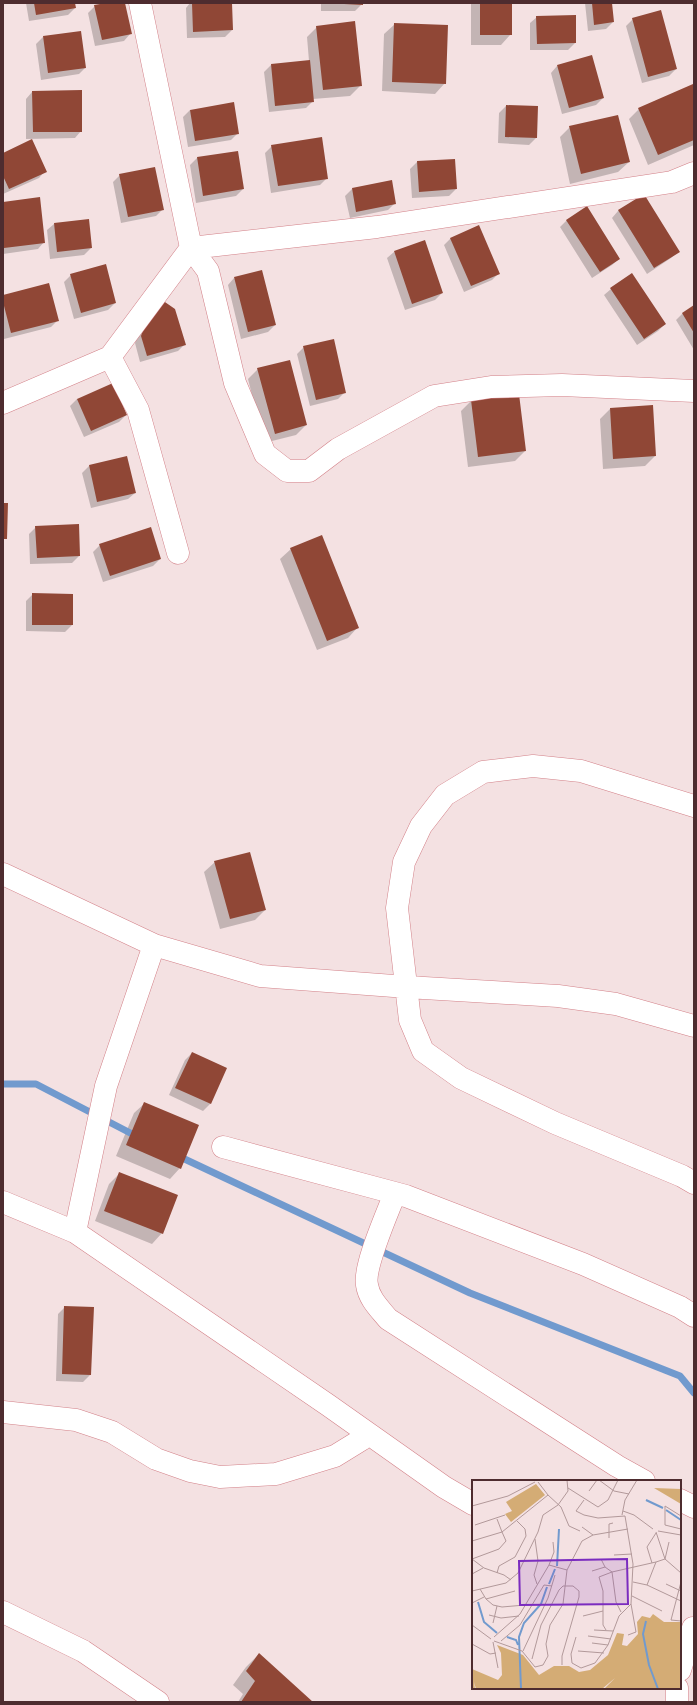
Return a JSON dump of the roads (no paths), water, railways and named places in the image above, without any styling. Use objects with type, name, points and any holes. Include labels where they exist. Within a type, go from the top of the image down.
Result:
[{"type":"street","points":[[140,3],[191,248],[208,271],[235,384],[265,454],[287,471],[309,471],[338,449],[434,396],[491,387],[562,384],[694,391]]},
{"type":"street","points":[[3,403],[110,357],[191,248],[393,225],[672,182],[694,172]]},
{"type":"street","points":[[110,357],[138,410],[178,553]]},
{"type":"street","points":[[694,806],[581,771],[533,766],[483,772],[445,795],[421,826],[404,862],[397,908],[410,1020],[422,1051],[462,1078],[555,1123],[682,1176],[694,1183]]},
{"type":"street","points":[[3,874],[154,945],[260,976],[558,996],[616,1004],[694,1026]]},
{"type":"street","points":[[74,1232],[106,1086],[154,945]]},
{"type":"street","points":[[223,1147],[395,1193],[583,1264],[680,1307],[694,1316]]},
{"type":"street","points":[[395,1193],[369,1265],[366,1284],[374,1302],[388,1320],[617,1466],[642,1480]]},
{"type":"street","points":[[3,1202],[74,1232],[444,1487],[472,1503]]},
{"type":"street","points":[[3,1412],[76,1420],[112,1432],[156,1459],[190,1471],[220,1477],[276,1474],[335,1456],[361,1440],[367,1433]]},
{"type":"street","points":[[681,1501],[694,1508]]},
{"type":"street","points":[[3,1612],[82,1650],[158,1702]]},
{"type":"street","points":[[681,1665],[689,1626]]},
{"type":"street","points":[[677,1689],[677,1702]]},
{"type":"waterway","points":[[3,1084],[36,1084],[138,1137]]},
{"type":"waterway","points":[[176,1155],[470,1293],[680,1376],[694,1393]]}]
